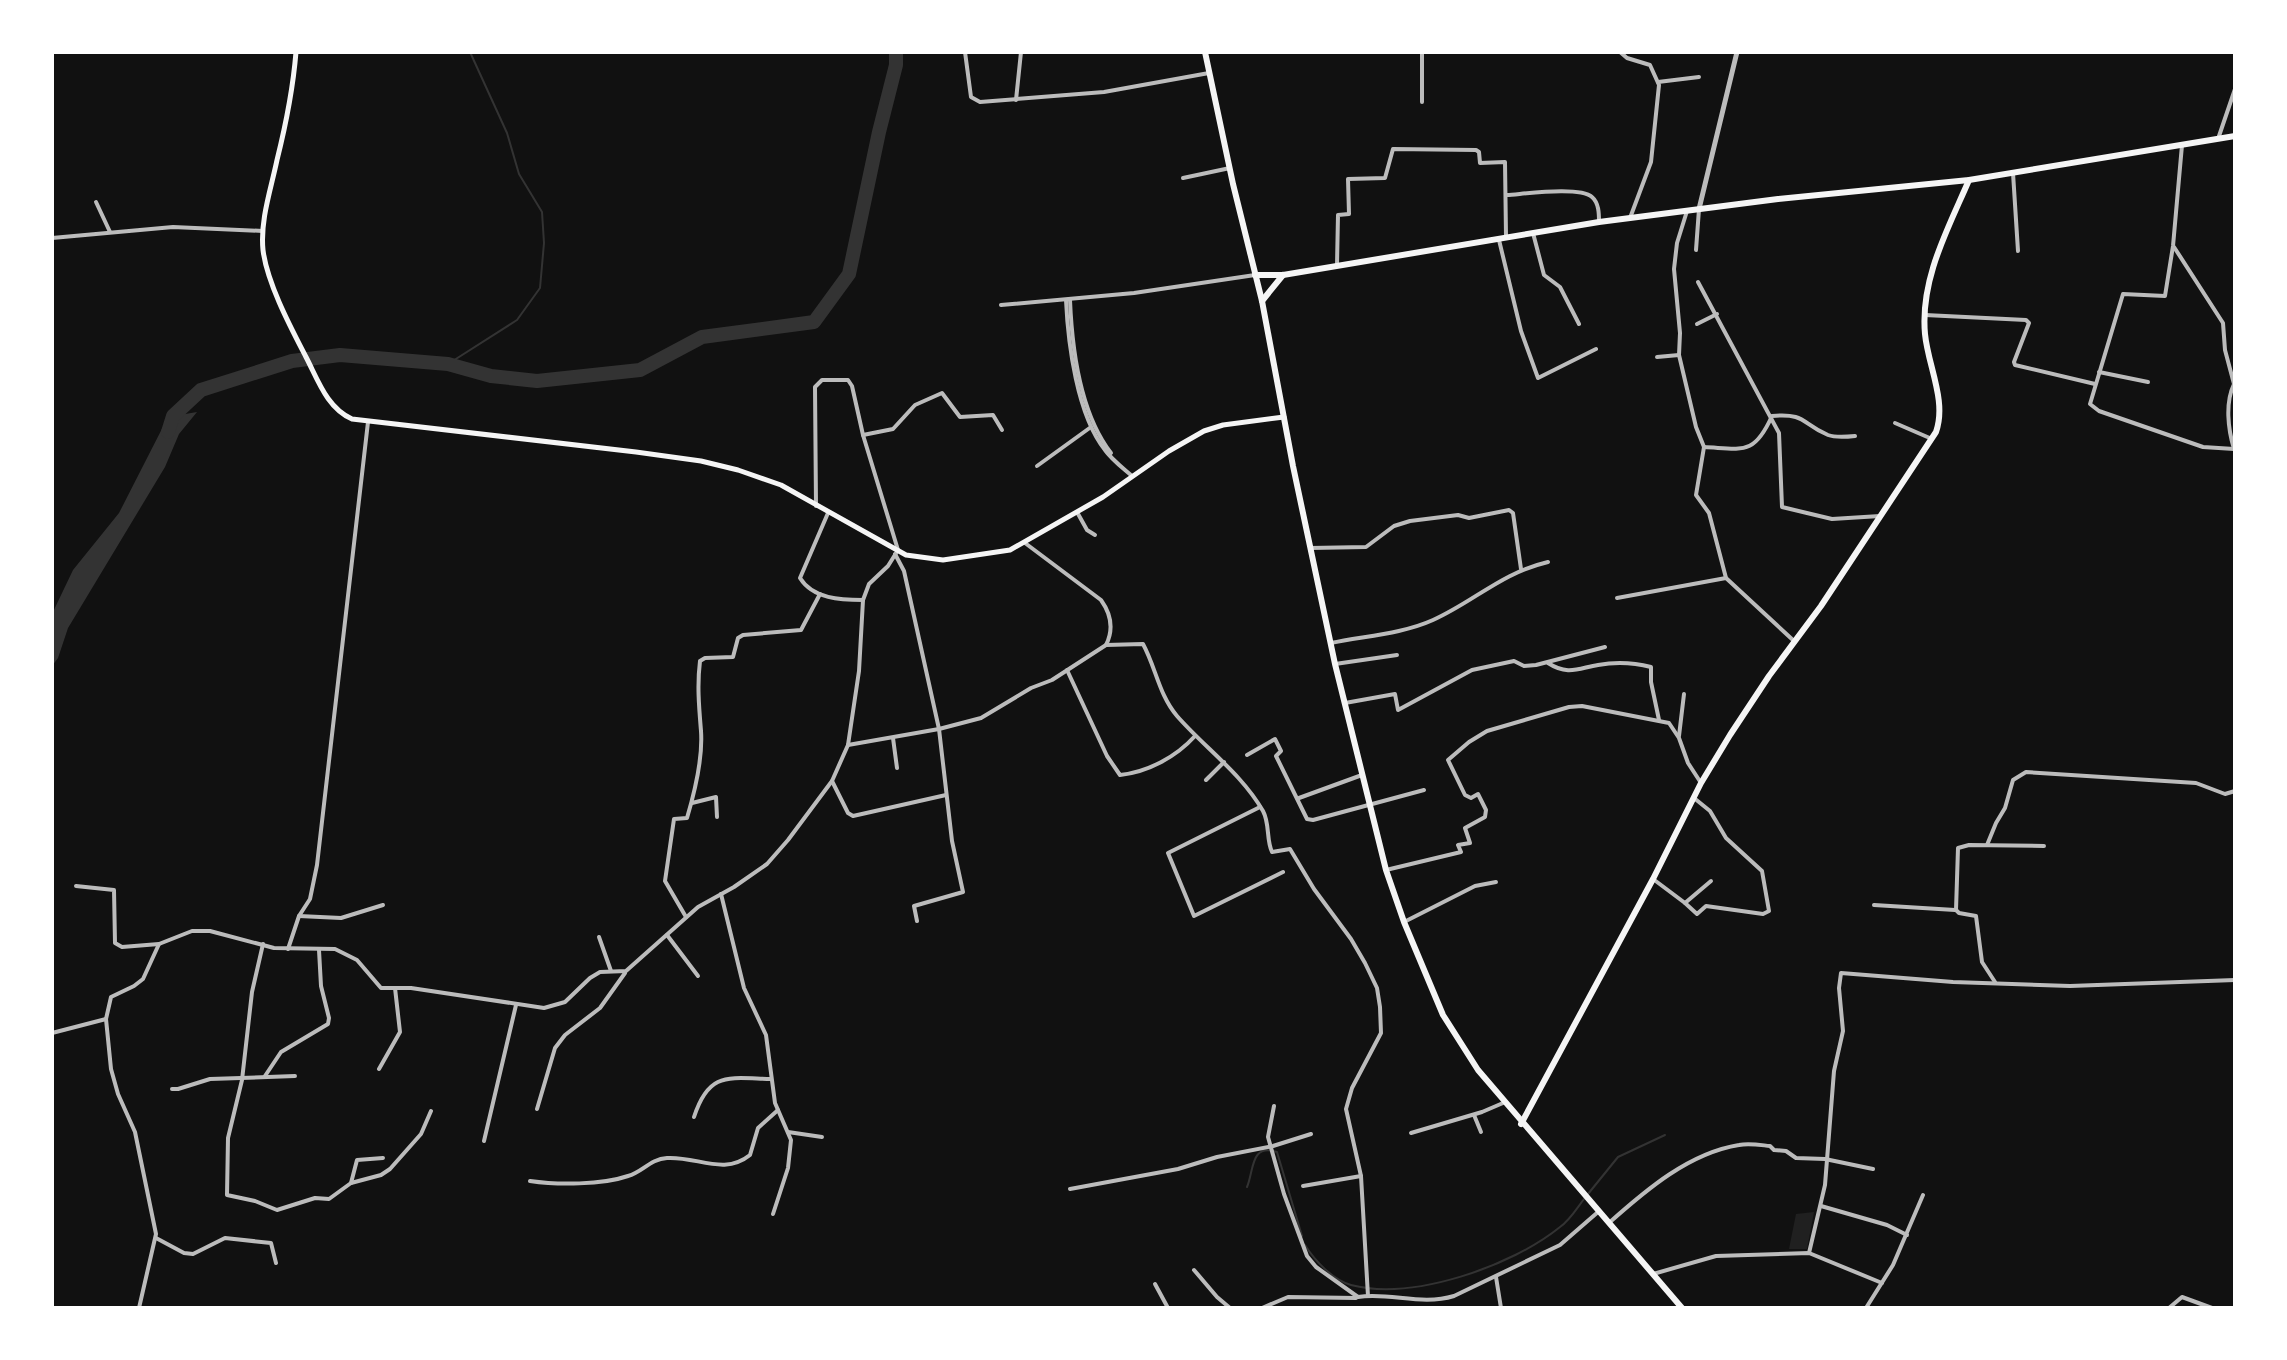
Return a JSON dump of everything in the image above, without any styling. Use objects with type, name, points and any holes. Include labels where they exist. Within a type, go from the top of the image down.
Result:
[{"type":"main road","points":[[296,52],[291,98],[263,231],[263,252],[271,279],[321,386],[335,410],[352,419],[701,461],[762,477],[896,552],[943,560],[994,554],[1025,543],[1204,431],[1223,425],[1284,417]]},
{"type":"main road","points":[[1205,52],[1262,301],[1335,664],[1386,870],[1404,922],[1443,1015],[1478,1070],[1503,1103],[1682,1308]]},
{"type":"main road","points":[[1255,275],[1283,275],[1599,222],[1778,199],[1969,180],[2235,136]]},
{"type":"main road","points":[[1521,1124],[1701,783],[1748,705],[1817,612],[1936,432],[1940,414],[1925,336],[1925,315],[1932,269],[1969,180]]},
{"type":"main road","points":[[1262,301],[1283,275]]},
{"type":"street","points":[[965,52],[971,97],[980,102],[1104,92],[1209,73]]},
{"type":"street","points":[[1016,100],[1021,52]]},
{"type":"street","points":[[1422,52],[1422,102]]},
{"type":"street","points":[[1620,52],[1627,58],[1650,65],[1658,82],[1651,162],[1630,218]]},
{"type":"street","points":[[1696,250],[1699,209],[1737,52]]},
{"type":"street","points":[[1658,82],[1699,77]]},
{"type":"street","points":[[2218,139],[2235,89]]},
{"type":"street","points":[[2173,246],[2223,323],[2225,350],[2234,384],[2229,404],[2235,450],[2203,447],[2093,408],[2090,404],[2123,294],[2165,296],[2182,145]]},
{"type":"street","points":[[1337,265],[1338,215],[1349,214],[1348,179],[1385,178],[1393,149],[1477,150],[1480,163],[1506,163],[1507,195],[1502,237],[1521,331],[1538,378],[1596,349]]},
{"type":"street","points":[[1183,178],[1230,168]]},
{"type":"street","points":[[2013,173],[2018,251]]},
{"type":"street","points":[[1507,195],[1587,194],[1598,208],[1599,222]]},
{"type":"street","points":[[96,202],[110,232]]},
{"type":"street","points":[[1687,211],[1677,243],[1674,269],[1679,355],[1696,427],[1704,447],[1696,492],[1709,513],[1726,578],[1794,641]]},
{"type":"street","points":[[52,238],[195,227],[263,231]]},
{"type":"street","points":[[1533,232],[1543,272],[1560,287],[1579,324]]},
{"type":"street","points":[[1001,305],[1068,300],[1255,275]]},
{"type":"street","points":[[1698,282],[1772,416],[1781,441],[1782,507],[1828,518],[1883,516]]},
{"type":"street","points":[[1068,300],[1071,361],[1091,427],[1106,452],[1133,475]]},
{"type":"street","points":[[1068,300],[1075,361],[1095,426],[1110,452],[1133,475]]},
{"type":"street","points":[[1697,324],[1717,314]]},
{"type":"street","points":[[1925,315],[2026,320],[2029,323],[2015,365],[2096,385]]},
{"type":"street","points":[[1657,357],[1679,355]]},
{"type":"street","points":[[2099,372],[2148,382]]},
{"type":"street","points":[[816,506],[814,392],[817,383],[832,379],[850,383],[896,552],[904,571],[939,729],[952,841],[963,893],[914,906],[917,921]]},
{"type":"street","points":[[863,435],[893,429],[915,405],[942,393],[960,417],[993,415],[1002,430]]},
{"type":"street","points":[[1704,447],[1747,448],[1761,437],[1772,416]]},
{"type":"street","points":[[1772,416],[1797,416],[1827,434],[1855,436]]},
{"type":"street","points":[[288,949],[299,916],[312,895],[368,422]]},
{"type":"street","points":[[1895,423],[1932,439]]},
{"type":"street","points":[[1037,466],[1091,427]]},
{"type":"street","points":[[1310,548],[1366,547],[1394,526],[1410,521],[1458,515],[1469,518],[1509,510],[1513,513],[1521,569]]},
{"type":"street","points":[[1076,511],[1087,530],[1095,535]]},
{"type":"street","points":[[829,512],[800,578],[802,583],[820,594],[836,600],[863,600]]},
{"type":"street","points":[[1025,543],[1101,600],[1107,608],[1111,627],[1106,645]]},
{"type":"street","points":[[537,1109],[555,1048],[565,1035],[600,1008],[626,971],[686,917],[767,864],[832,781],[848,745],[859,671],[863,600],[869,584],[888,566],[896,552]]},
{"type":"street","points":[[1331,643],[1422,625],[1521,569],[1548,562]]},
{"type":"street","points":[[1617,598],[1726,578]]},
{"type":"street","points":[[686,917],[667,885],[665,874],[674,819],[686,819],[692,803],[701,732],[698,714],[701,660],[731,659],[735,655],[738,638],[743,635],[801,630],[820,594]]},
{"type":"street","points":[[848,745],[939,729],[992,714],[1106,645],[1143,644],[1166,700],[1195,736],[1243,780],[1265,815],[1272,852],[1290,849],[1314,889],[1351,939],[1377,988],[1381,1033],[1352,1088],[1346,1109],[1361,1176],[1367,1291]]},
{"type":"street","points":[[1345,703],[1395,694],[1398,710],[1472,670],[1514,661],[1524,666],[1605,647]]},
{"type":"street","points":[[1335,664],[1397,655]]},
{"type":"street","points":[[1547,662],[1569,670],[1584,671],[1595,665],[1651,667],[1659,720]]},
{"type":"street","points":[[1067,670],[1101,743],[1120,775],[1167,759],[1195,736]]},
{"type":"street","points":[[1679,738],[1684,694]]},
{"type":"street","points":[[1386,870],[1461,852],[1458,845],[1470,843],[1465,828],[1485,817],[1486,810],[1478,794],[1471,798],[1465,795],[1448,760],[1478,736],[1557,709],[1582,706],[1659,720],[1673,726],[1684,755],[1701,783]]},
{"type":"street","points":[[893,738],[897,768]]},
{"type":"street","points":[[1247,755],[1275,739],[1281,751],[1276,756],[1307,819],[1313,820],[1424,790]]},
{"type":"street","points":[[1206,780],[1224,762]]},
{"type":"street","points":[[1987,845],[2005,808],[2013,780],[2026,772],[2196,783],[2225,794],[2235,791]]},
{"type":"street","points":[[1299,798],[1362,775]]},
{"type":"street","points":[[832,781],[848,813],[853,816],[946,795]]},
{"type":"street","points":[[692,803],[716,797],[717,817]]},
{"type":"street","points":[[1653,879],[1697,914],[1706,906],[1768,912],[1762,871],[1726,838],[1710,811],[1694,798]]},
{"type":"street","points":[[1260,807],[1168,853],[1194,916],[1283,872]]},
{"type":"street","points":[[1956,910],[1958,848],[1969,845],[2044,846]]},
{"type":"street","points":[[1685,903],[1711,881]]},
{"type":"street","points":[[1404,922],[1468,889],[1496,882]]},
{"type":"street","points":[[76,886],[114,890],[114,939],[118,945],[159,944],[192,931],[210,931],[288,949],[335,949],[357,960],[381,988],[424,989],[516,1005],[555,1007],[573,996],[594,975],[626,971]]},
{"type":"street","points":[[721,894],[744,988],[766,1035],[778,1110],[788,1132],[791,1156],[773,1214]]},
{"type":"street","points":[[299,916],[341,918],[383,905]]},
{"type":"street","points":[[1874,905],[1956,910],[1976,916],[1982,962],[1995,982]]},
{"type":"street","points":[[667,935],[698,976]]},
{"type":"street","points":[[599,937],[611,971]]},
{"type":"street","points":[[139,1308],[156,1238],[135,1132],[111,1069],[106,1019],[111,997],[143,979],[159,944]]},
{"type":"street","points":[[263,944],[252,992],[242,1080],[228,1138],[227,1195],[277,1210],[315,1198],[329,1199],[351,1183],[381,1175],[390,1169],[421,1134],[431,1111]]},
{"type":"street","points":[[265,1076],[281,1052],[328,1024],[319,950]]},
{"type":"street","points":[[1809,1253],[1821,1206],[1834,1071],[1843,1031],[1839,988],[1841,973],[1953,982],[2126,986],[2235,980]]},
{"type":"street","points":[[379,1069],[400,1032],[395,988]]},
{"type":"street","points":[[484,1141],[516,1005]]},
{"type":"street","points":[[52,1033],[106,1019]]},
{"type":"street","points":[[172,1089],[210,1079],[295,1076]]},
{"type":"street","points":[[694,1117],[701,1097],[714,1084],[729,1079],[771,1079]]},
{"type":"street","points":[[1411,1133],[1474,1115],[1503,1103]]},
{"type":"street","points":[[1274,1106],[1268,1133],[1284,1194],[1307,1256],[1316,1267],[1358,1297]]},
{"type":"street","points":[[530,1181],[558,1185],[627,1177],[646,1164],[668,1158],[723,1166],[733,1164],[750,1155],[758,1128],[778,1110]]},
{"type":"street","points":[[1474,1115],[1481,1132]]},
{"type":"street","points":[[788,1132],[822,1137]]},
{"type":"street","points":[[1070,1189],[1178,1169],[1311,1134]]},
{"type":"street","points":[[1608,1224],[1641,1195],[1708,1153],[1740,1145],[1770,1146],[1796,1158],[1825,1159],[1873,1169]]},
{"type":"street","points":[[351,1183],[357,1160],[383,1158]]},
{"type":"street","points":[[1303,1186],[1361,1176]]},
{"type":"street","points":[[1866,1308],[1907,1235],[1923,1195]]},
{"type":"street","points":[[1821,1206],[1887,1225],[1907,1235]]},
{"type":"street","points":[[1262,1308],[1288,1297],[1358,1297],[1367,1291],[1418,1301],[1440,1300],[1496,1277],[1560,1245],[1596,1210]]},
{"type":"street","points":[[156,1238],[184,1253],[193,1254],[225,1238],[271,1243],[276,1263]]},
{"type":"street","points":[[1653,1274],[1716,1256],[1809,1253],[1882,1283]]},
{"type":"street","points":[[1194,1270],[1230,1308]]},
{"type":"street","points":[[1496,1277],[1501,1308]]},
{"type":"street","points":[[1155,1284],[1168,1308]]},
{"type":"street","points":[[2169,1308],[2182,1297],[2212,1308]]},
{"type":"shaded area","points":[[197,412],[179,434],[165,467],[68,628],[58,658],[52,666],[52,614],[73,570],[119,513],[168,417]]},
{"type":"shaded area","points":[[1814,1212],[1807,1249],[1789,1249],[1796,1214]]},
{"type":"waterway","points":[[448,364],[517,320],[540,288],[544,243],[542,212],[519,174],[507,133],[470,52]]},
{"type":"waterway","points":[[168,432],[173,416],[201,390],[292,361],[340,355],[448,364],[491,376],[537,381],[640,370],[702,337],[814,322],[849,274],[896,65],[896,52]]},
{"type":"waterway","points":[[1588,1194],[1618,1157],[1665,1135]]},
{"type":"waterway","points":[[1247,1187],[1257,1155],[1268,1150],[1277,1152],[1302,1236]]},
{"type":"waterway","points":[[1305,1245],[1325,1269],[1351,1285],[1376,1289],[1432,1284],[1461,1277],[1516,1255],[1564,1224],[1584,1199]]}]
